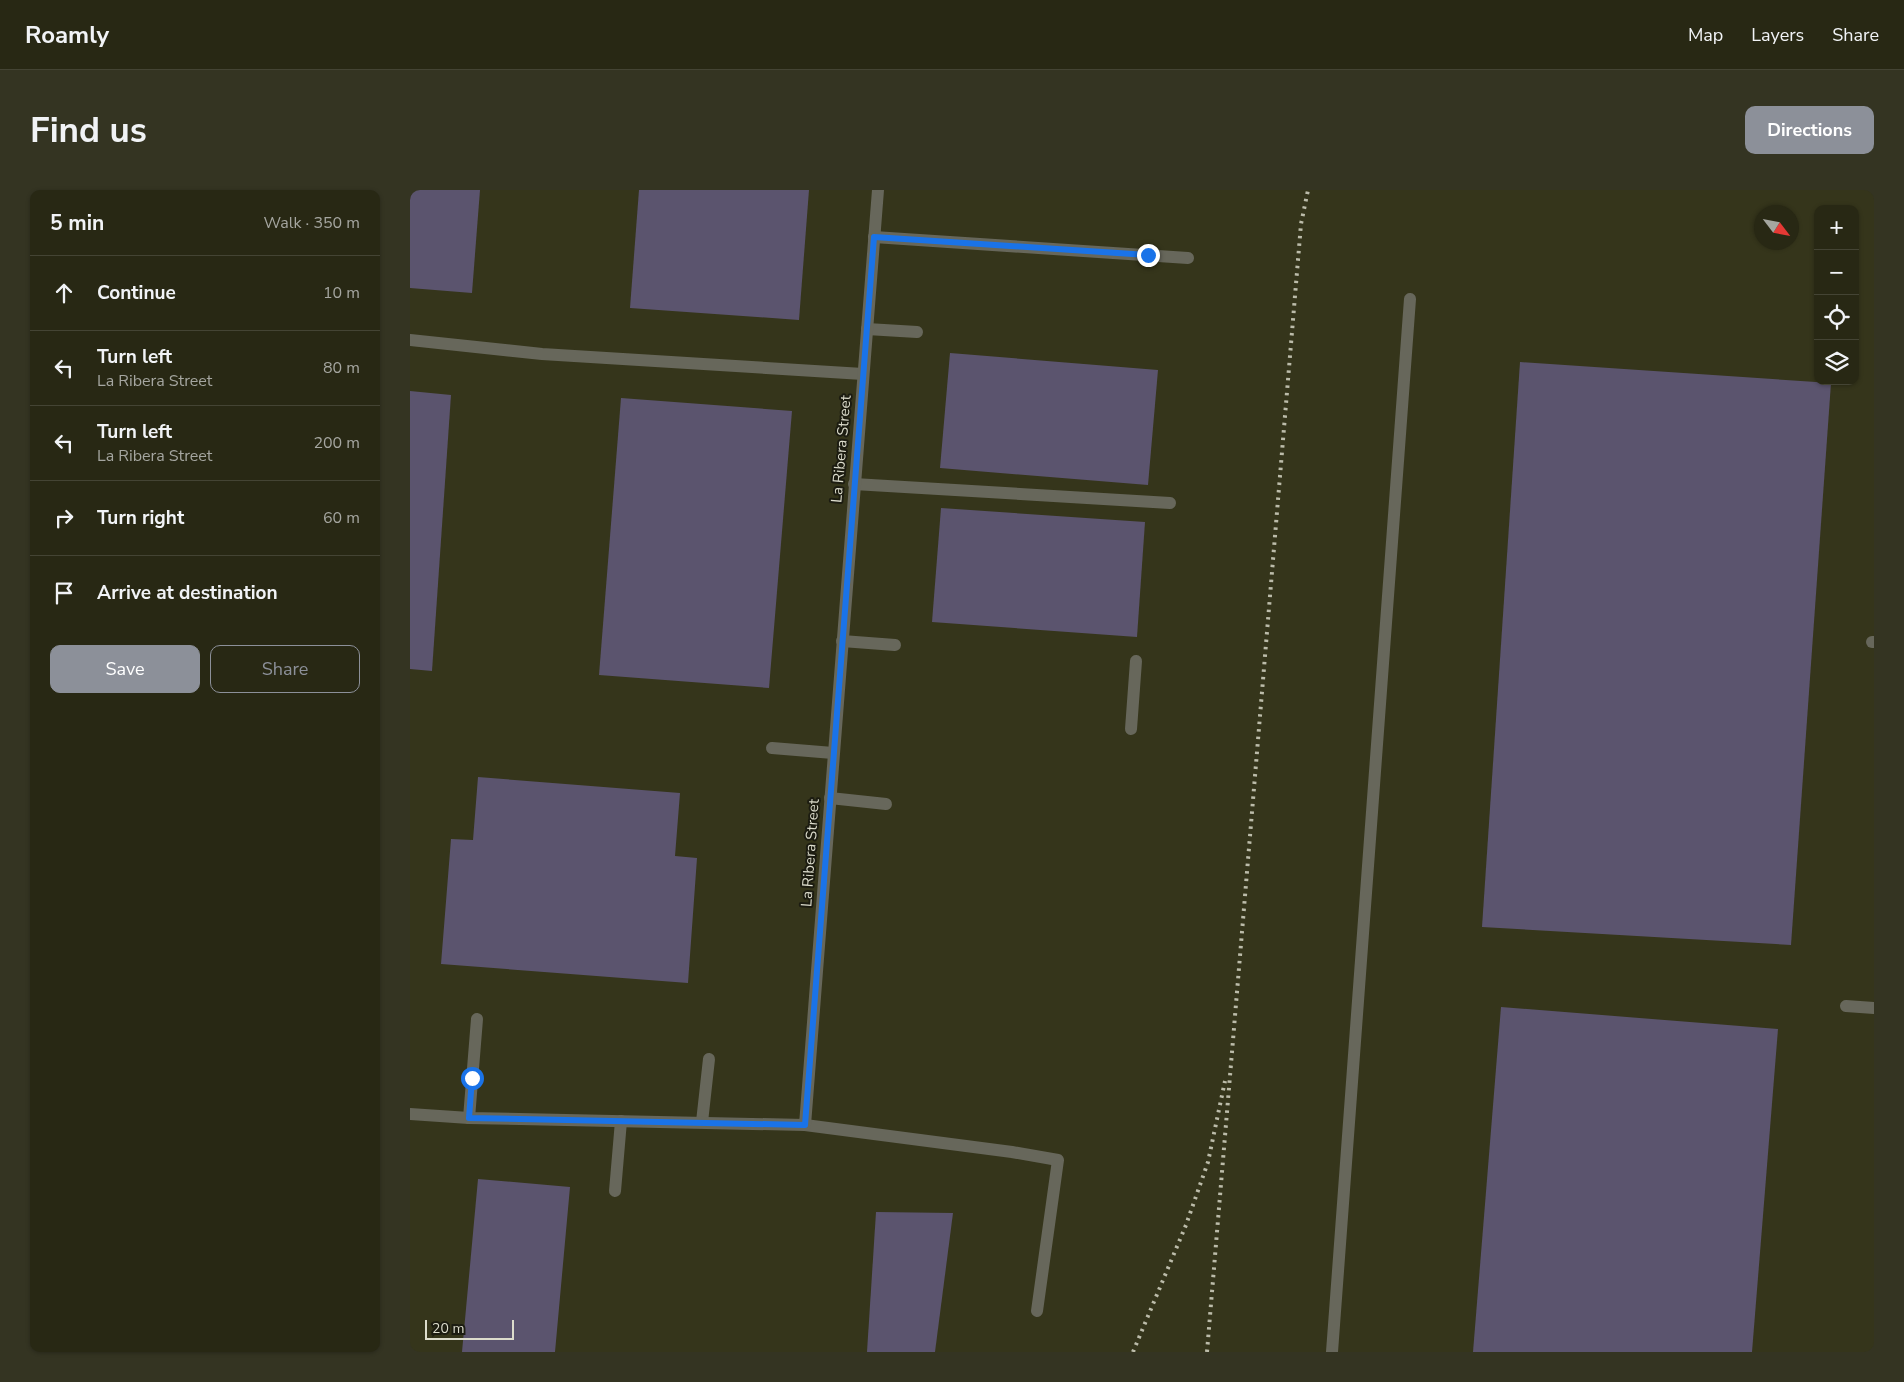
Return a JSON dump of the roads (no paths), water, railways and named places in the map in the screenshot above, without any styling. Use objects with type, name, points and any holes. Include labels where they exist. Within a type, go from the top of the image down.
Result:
[{"type":"street","name":"La Ribera Street","points":[[805,1125],[878,190]]},
{"type":"street","points":[[874,237],[1188,258]]},
{"type":"street","points":[[1332,1352],[1410,299]]},
{"type":"street","points":[[867,329],[917,332]]},
{"type":"street","points":[[410,340],[542,354],[863,374]]},
{"type":"street","points":[[854,484],[1170,503]]},
{"type":"street","points":[[842,641],[895,645]]},
{"type":"street","points":[[1131,729],[1136,661]]},
{"type":"street","points":[[772,748],[834,753]]},
{"type":"street","points":[[830,798],[886,804]]},
{"type":"street","points":[[1846,1006],[1874,1008]]},
{"type":"street","points":[[469,1118],[477,1019]]},
{"type":"street","points":[[702,1122],[709,1059]]},
{"type":"street","points":[[410,1114],[469,1118],[805,1125],[1012,1152],[1058,1160],[1037,1311]]},
{"type":"street","points":[[615,1191],[621,1121]]},
{"type":"railway","points":[[1207,1352],[1301,224],[1308,190]]},
{"type":"railway","points":[[1133,1352],[1186,1225],[1208,1162],[1225,1081]]}]
